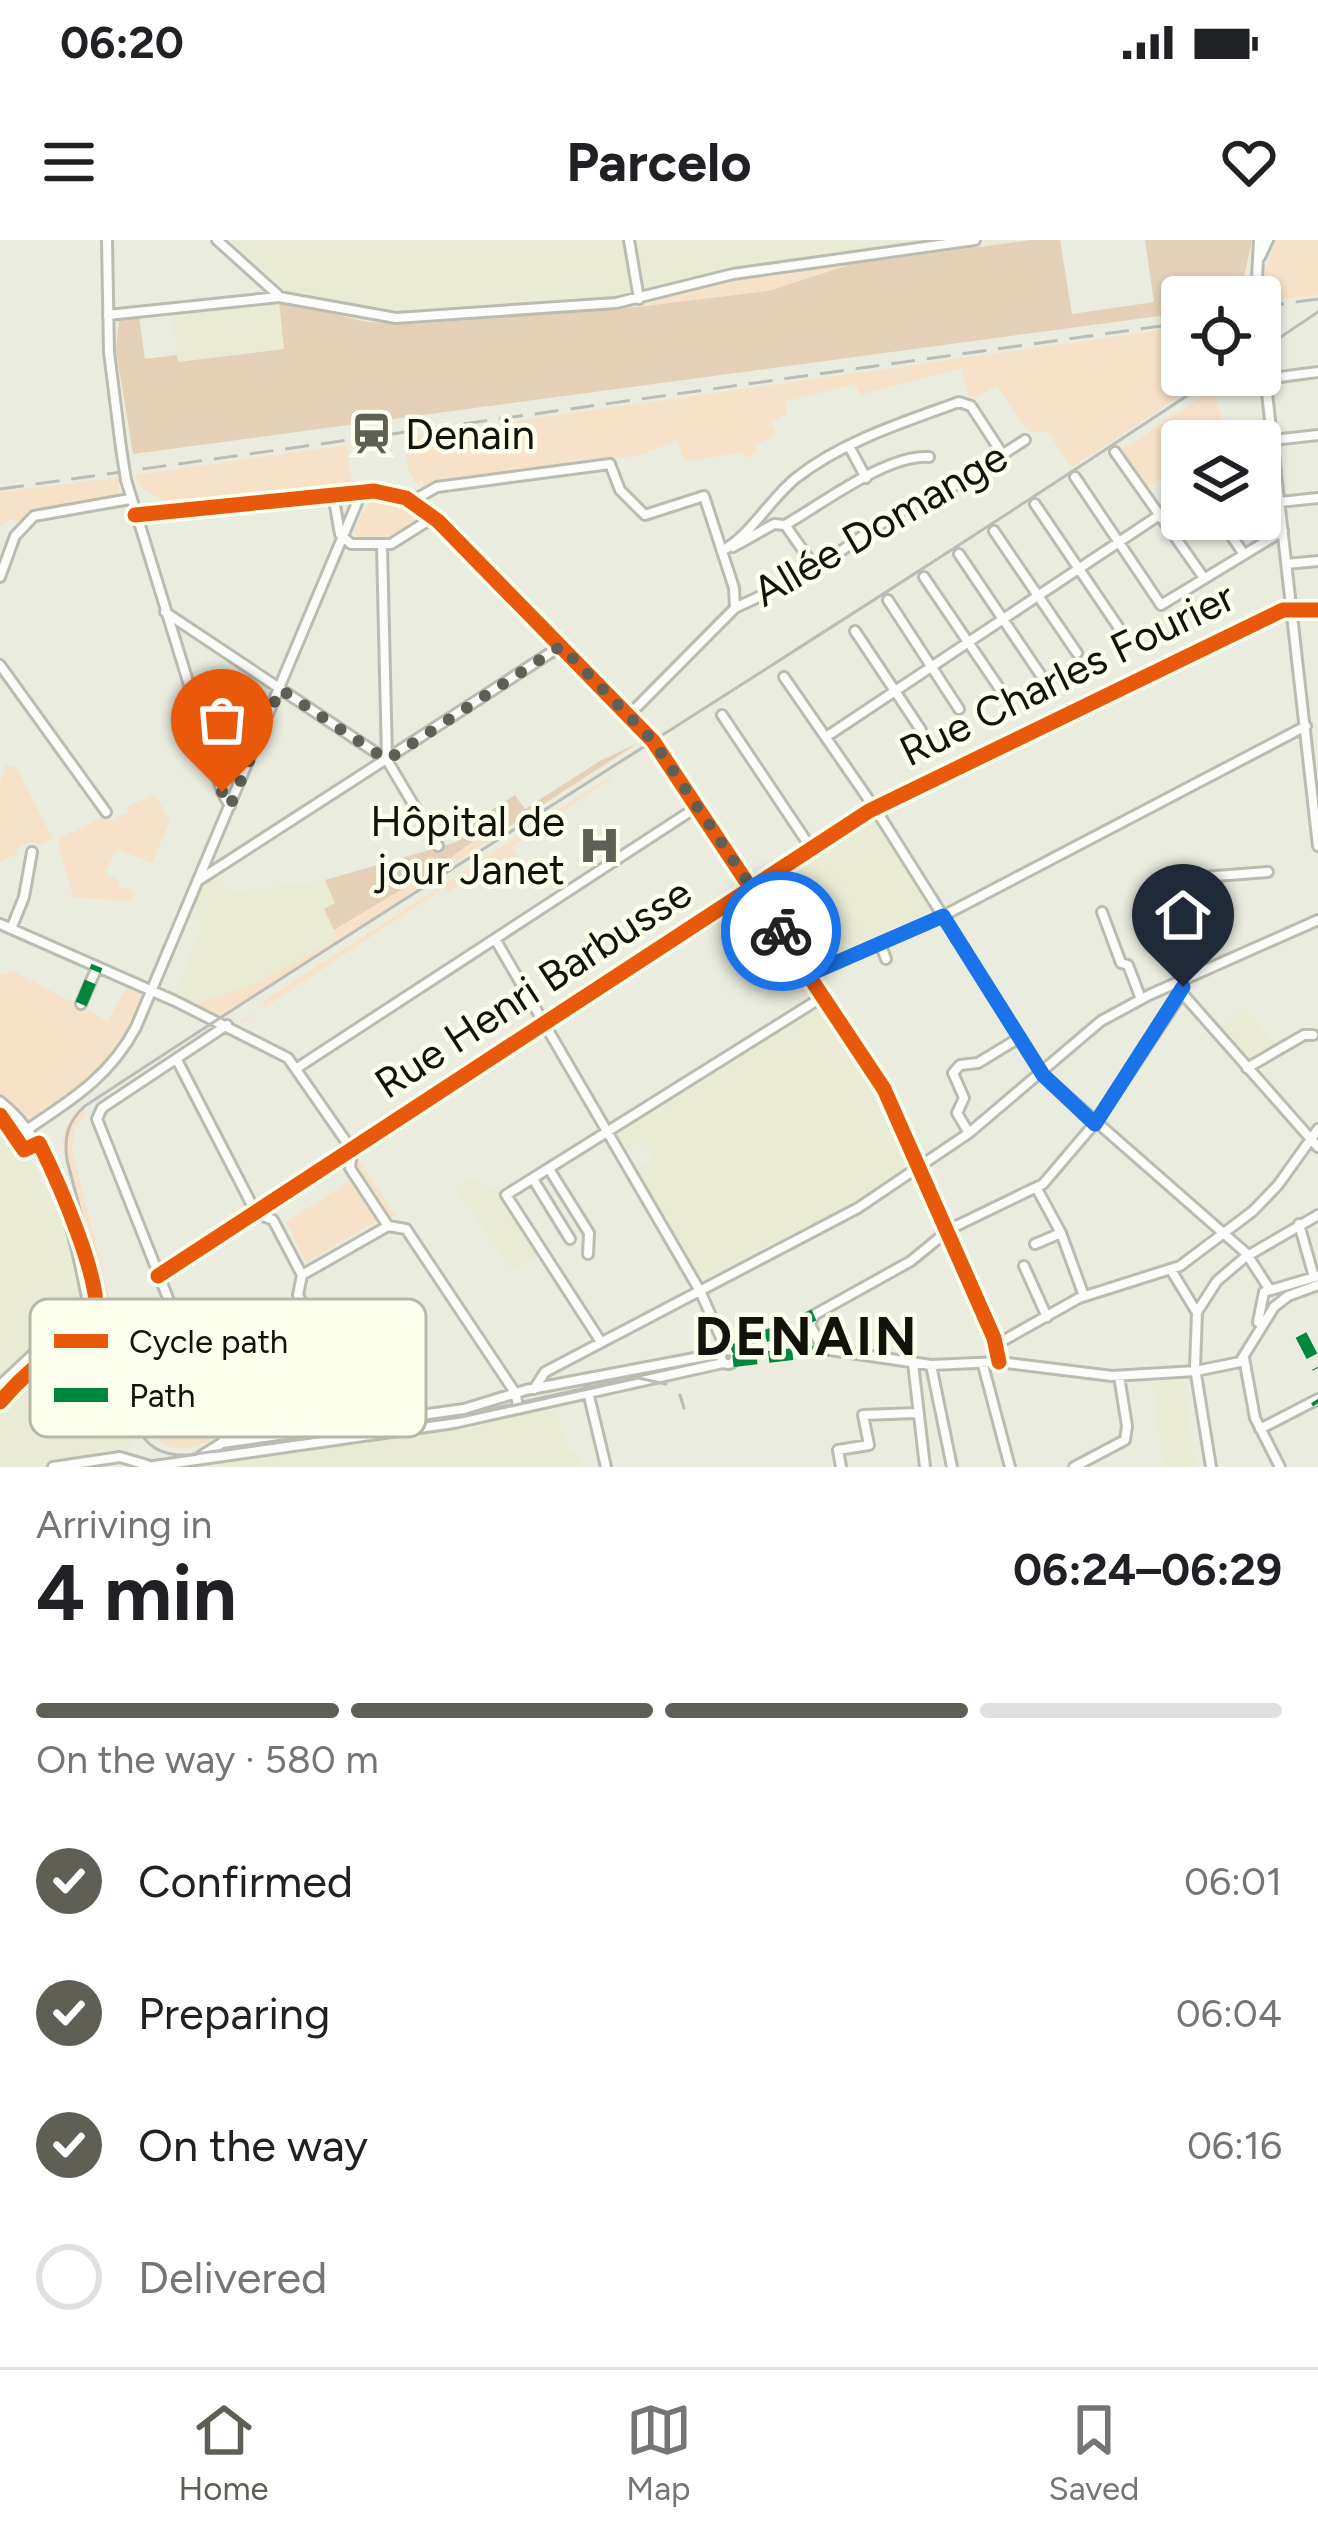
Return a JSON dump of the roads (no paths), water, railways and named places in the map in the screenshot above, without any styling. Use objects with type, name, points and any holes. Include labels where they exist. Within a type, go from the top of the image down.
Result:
[{"type":"main road","points":[[0,1105],[24,1132],[63,1205],[77,1244],[88,1299]]},
{"type":"main road","points":[[0,1386],[30,1358]]},
{"type":"main road","points":[[0,1396],[30,1368]]},
{"type":"street","points":[[107,240],[108,315],[126,481],[230,806]]},
{"type":"street","points":[[217,240],[279,297]]},
{"type":"street","points":[[629,240],[639,299]]},
{"type":"street","points":[[108,315],[279,297],[396,318],[639,299],[725,275],[975,240]]},
{"type":"street","points":[[1257,276],[1263,240]]},
{"type":"street","points":[[1281,377],[1318,372]]},
{"type":"street","points":[[725,550],[801,474],[849,446],[962,401],[971,406],[1003,455]]},
{"type":"street","points":[[1281,441],[1318,435]]},
{"type":"street","name":"Allée Domange","points":[[629,716],[735,608],[816,569],[872,530],[924,498],[950,489],[1025,440]]},
{"type":"street","points":[[849,446],[866,478]]},
{"type":"street","points":[[1115,452],[1204,578]]},
{"type":"street","points":[[725,550],[910,457],[929,457]]},
{"type":"street","points":[[412,501],[437,487],[610,464],[620,490],[645,515],[704,496],[725,550],[735,608]]},
{"type":"street","points":[[1075,477],[1161,604],[1283,531]]},
{"type":"street","points":[[135,515],[362,491],[386,492],[412,501],[434,517],[653,741],[810,974],[884,1089],[997,1344],[999,1362]]},
{"type":"street","points":[[24,1132],[84,1092],[109,1070],[129,1041],[362,491]]},
{"type":"street","points":[[333,494],[343,540]]},
{"type":"street","points":[[1281,502],[1318,498]]},
{"type":"street","points":[[0,577],[17,533],[34,516],[130,499]]},
{"type":"street","points":[[769,504],[816,569]]},
{"type":"street","points":[[1035,504],[1119,628]]},
{"type":"street","points":[[1281,512],[1318,846]]},
{"type":"street","points":[[826,737],[1159,515]]},
{"type":"street","points":[[343,540],[382,546],[434,517]]},
{"type":"street","points":[[994,531],[1077,653]]},
{"type":"street","points":[[1234,540],[1243,553]]},
{"type":"street","points":[[382,546],[387,760]]},
{"type":"street","points":[[959,554],[1040,674]]},
{"type":"street","points":[[1287,564],[1318,561]]},
{"type":"street","points":[[924,577],[1004,695]]},
{"type":"street","points":[[889,600],[959,709]]},
{"type":"street","points":[[1292,607],[1318,610]]},
{"type":"street","name":"Rue Charles Fourier","points":[[875,808],[1292,607]]},
{"type":"street","points":[[165,612],[387,760],[439,846]]},
{"type":"street","points":[[855,631],[921,730]]},
{"type":"street","points":[[198,881],[561,646]]},
{"type":"street","points":[[0,664],[106,812]]},
{"type":"street","points":[[784,677],[875,808],[1040,1071],[1248,1255],[1266,1291],[1266,1307],[1276,1306],[1316,1279]]},
{"type":"street","points":[[722,715],[812,848]]},
{"type":"street","points":[[810,974],[943,916],[1306,726]]},
{"type":"street","points":[[297,1068],[697,807]]},
{"type":"street","name":"Rue Henri Barbusse","points":[[158,1276],[875,808]]},
{"type":"street","points":[[10,928],[24,897],[32,852]]},
{"type":"street","points":[[1266,1291],[1280,1296],[1244,1358],[1228,1367],[1196,1371],[1119,1376],[999,1362],[931,1365],[828,1350],[817,1344],[812,1332],[814,1316],[911,1262],[946,1232],[1037,1189],[1068,1159],[1182,993],[1165,888],[1202,878],[1268,872]]},
{"type":"street","points":[[1102,912],[1141,999]]},
{"type":"street","points":[[534,1389],[543,1373],[825,1228],[919,1169],[969,1133],[1089,1028],[1141,999],[1318,920]]},
{"type":"street","points":[[0,924],[152,990],[285,1056],[352,1150],[350,1168],[388,1226]]},
{"type":"street","points":[[495,939],[700,1292],[724,1355]]},
{"type":"street","points":[[880,943],[886,958]]},
{"type":"street","points":[[81,1004],[98,967]]},
{"type":"street","points":[[1182,993],[1314,1143]]},
{"type":"street","points":[[601,1342],[506,1195],[824,996]]},
{"type":"street","points":[[167,1299],[98,1115],[227,1025]]},
{"type":"street","points":[[1247,1068],[1304,1035],[1316,1035]]},
{"type":"street","points":[[969,1133],[957,1113],[964,1098],[953,1072],[958,1066],[978,1063],[1018,1038]]},
{"type":"street","points":[[177,1060],[256,1213],[274,1220],[302,1275],[300,1299]]},
{"type":"street","points":[[997,1344],[1084,1296],[1171,1270],[1224,1235],[1278,1185],[1314,1143],[1318,1129]]},
{"type":"street","points":[[549,1169],[589,1233],[588,1254]]},
{"type":"street","points":[[533,1179],[570,1239]]},
{"type":"street","points":[[1037,1189],[1061,1233],[1084,1296]]},
{"type":"street","points":[[1211,1467],[1196,1371],[1197,1312],[1217,1281],[1248,1255],[1318,1215]]},
{"type":"street","points":[[1299,1224],[1316,1279]]},
{"type":"street","points":[[302,1275],[388,1226],[406,1229],[516,1394],[518,1409]]},
{"type":"street","points":[[1035,1244],[1061,1233]]},
{"type":"street","points":[[1024,1266],[1046,1316]]},
{"type":"street","points":[[1171,1270],[1197,1312]]},
{"type":"street","points":[[1266,1291],[1316,1279]]},
{"type":"street","points":[[1256,1335],[1266,1291]]},
{"type":"street","points":[[426,1414],[724,1355]]},
{"type":"street","points":[[426,1427],[518,1409],[724,1355]]},
{"type":"street","points":[[1244,1358],[1260,1429],[1280,1467]]},
{"type":"street","points":[[913,1363],[925,1465]]},
{"type":"street","points":[[931,1365],[952,1467]]},
{"type":"street","points":[[983,1365],[1010,1467]]},
{"type":"street","points":[[1074,1467],[1125,1440],[1119,1376]]},
{"type":"street","points":[[588,1392],[606,1467]]},
{"type":"street","points":[[1260,1429],[1318,1399]]},
{"type":"street","points":[[841,1467],[838,1450],[869,1444],[863,1415],[917,1412]]},
{"type":"street","points":[[223,1437],[225,1442]]},
{"type":"street","points":[[188,1460],[225,1442],[260,1437]]},
{"type":"street","points":[[53,1467],[118,1457],[151,1466],[353,1437]]},
{"type":"street","points":[[105,1467],[118,1457]]},
{"type":"tram line","points":[[1281,337],[1318,312]]},
{"type":"tram line","points":[[103,1299],[67,1160],[71,1124],[85,1106],[1186,396]]},
{"type":"tram line","points":[[426,1422],[638,1378],[666,1384]]},
{"type":"tram line","points":[[680,1395],[684,1408]]},
{"type":"tram line","points":[[144,1437],[163,1452],[188,1455],[317,1437]]},
{"type":"railway","points":[[1281,304],[1318,299]]},
{"type":"railway","points":[[0,489],[1161,326]]},
{"type":"place","name":"Denain","points":[[371,434]]},
{"type":"place","name":"Hôpital de jour Janet","points":[[599,845]]},
{"type":"district","name":"DENAIN","points":[[807,1336]]}]
